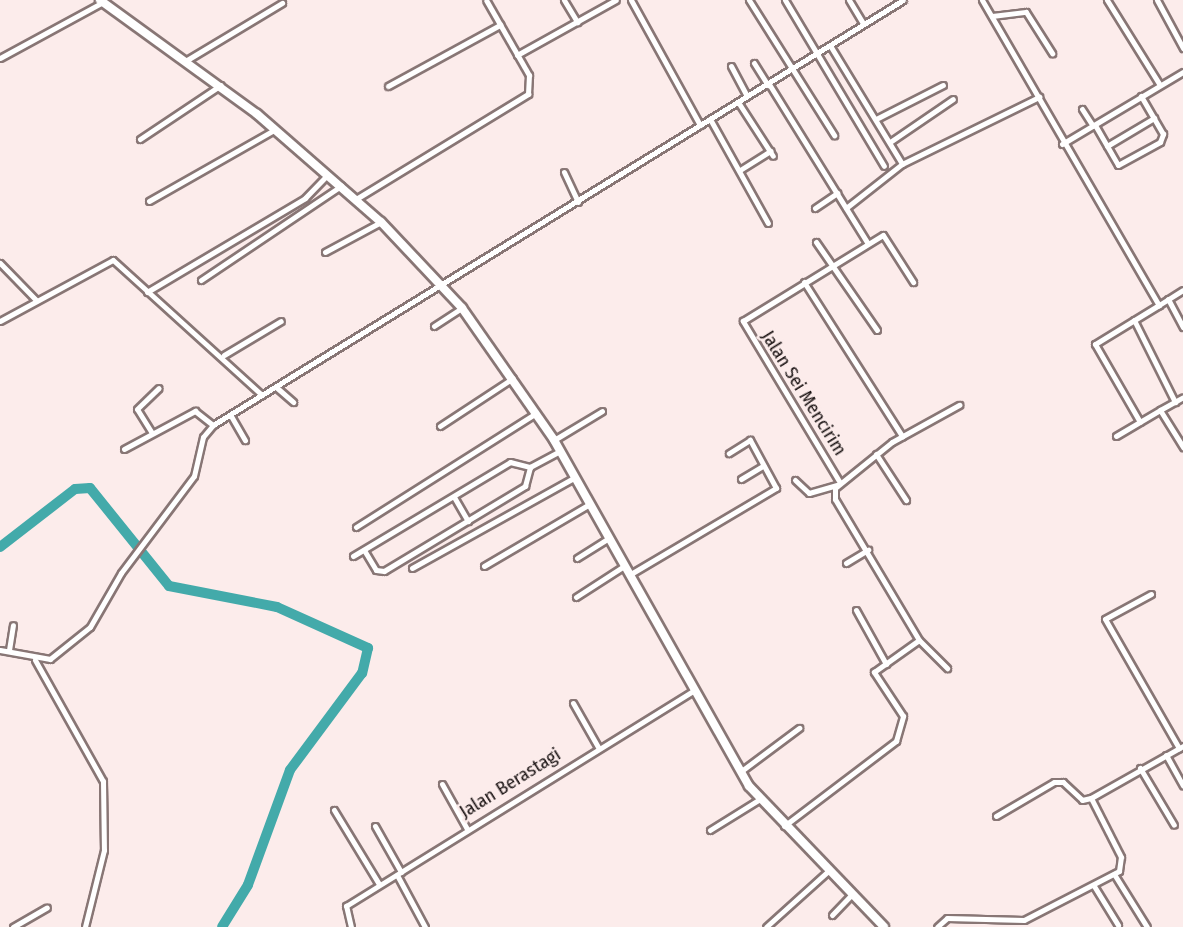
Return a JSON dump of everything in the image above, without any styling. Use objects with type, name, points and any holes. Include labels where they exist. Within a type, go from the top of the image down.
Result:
[{"type":"main road","points":[[101,1],[220,85],[356,199],[463,308],[554,440],[607,539],[740,772],[784,826],[884,927]]},
{"type":"street","points":[[356,199],[528,94],[531,82],[486,0]]},
{"type":"street","points":[[564,0],[578,22]]},
{"type":"street","points":[[517,55],[616,0]]},
{"type":"street","points":[[631,0],[700,125]]},
{"type":"street","points":[[749,0],[834,135]]},
{"type":"street","points":[[785,0],[884,166]]},
{"type":"street","points":[[849,0],[863,23]]},
{"type":"street","points":[[4,650],[35,660],[55,657],[90,627],[121,573],[194,476],[203,437],[213,425],[439,283],[578,202],[903,0]]},
{"type":"street","points":[[982,0],[1039,97],[1062,144],[1158,305]]},
{"type":"street","points":[[1107,0],[1160,85]]},
{"type":"street","points":[[1157,0],[1183,48]]},
{"type":"street","points":[[0,58],[101,1]]},
{"type":"street","points":[[187,60],[282,3]]},
{"type":"street","points":[[992,16],[1026,12],[1052,53]]},
{"type":"street","points":[[388,86],[500,25]]},
{"type":"street","points":[[831,47],[902,164]]},
{"type":"street","points":[[754,63],[867,243],[886,235],[914,282]]},
{"type":"street","points":[[731,66],[747,96]]},
{"type":"street","points":[[1062,144],[1183,72]]},
{"type":"street","points":[[140,138],[220,85]]},
{"type":"street","points":[[876,119],[943,85]]},
{"type":"street","points":[[1083,109],[1121,165],[1160,142],[1154,118],[1141,96]]},
{"type":"street","points":[[846,208],[902,164],[1039,97]]},
{"type":"street","points":[[934,108],[953,99]]},
{"type":"street","points":[[890,142],[936,116],[931,101]]},
{"type":"street","points":[[738,102],[771,154],[740,170]]},
{"type":"street","points":[[1107,146],[1154,118]]},
{"type":"street","points":[[710,119],[768,223]]},
{"type":"street","points":[[149,201],[274,130]]},
{"type":"street","points":[[564,172],[578,202]]},
{"type":"street","points":[[147,292],[305,198],[326,176]]},
{"type":"street","points":[[201,280],[341,187]]},
{"type":"street","points":[[815,208],[837,193]]},
{"type":"street","points":[[325,253],[381,222]]},
{"type":"street","points":[[816,242],[834,264],[877,330]]},
{"type":"street","name":"Jalan Sei Mencirim","points":[[867,243],[743,324],[838,483],[835,499],[868,550],[919,640],[947,668]]},
{"type":"street","points":[[0,321],[109,259],[224,355],[262,395]]},
{"type":"street","points":[[0,263],[36,300]]},
{"type":"street","points":[[804,282],[902,436]]},
{"type":"street","points":[[1140,422],[1095,344],[1183,290]]},
{"type":"street","points":[[1168,299],[1183,327]]},
{"type":"street","points":[[435,326],[463,308]]},
{"type":"street","points":[[0,309],[7,317]]},
{"type":"street","points":[[1134,320],[1175,402]]},
{"type":"street","points":[[224,355],[281,321]]},
{"type":"street","points":[[440,426],[513,378]]},
{"type":"street","points":[[276,387],[293,402]]},
{"type":"street","points":[[152,433],[137,409],[159,388]]},
{"type":"street","points":[[1116,436],[1183,397]]},
{"type":"street","points":[[795,480],[809,493],[838,483],[902,436],[958,405]]},
{"type":"street","points":[[1160,410],[1183,447]]},
{"type":"street","points":[[124,449],[195,411],[213,425]]},
{"type":"street","points":[[554,440],[602,411]]},
{"type":"street","points":[[356,527],[536,413]]},
{"type":"street","points":[[231,416],[245,440]]},
{"type":"street","points":[[629,575],[776,488],[750,440],[729,453]]},
{"type":"street","points":[[352,556],[510,462],[530,467],[560,451]]},
{"type":"street","points":[[876,454],[906,500]]},
{"type":"street","points":[[741,479],[764,466]]},
{"type":"street","points":[[364,550],[381,572],[525,486],[530,467]]},
{"type":"street","points":[[412,568],[574,478]]},
{"type":"street","points":[[454,497],[468,521]]},
{"type":"street","points":[[484,566],[588,505]]},
{"type":"street","points":[[577,558],[607,539]]},
{"type":"street","points":[[846,563],[868,550]]},
{"type":"street","points":[[576,597],[624,566]]},
{"type":"street","points":[[996,816],[1054,782],[1063,782],[1082,800],[1091,798],[1181,747],[1105,620],[1151,594]]},
{"type":"street","points":[[856,610],[886,664]]},
{"type":"street","points":[[0,659],[13,625]]},
{"type":"street","points":[[784,826],[903,728],[902,712],[874,672],[919,640]]},
{"type":"street","points":[[35,660],[103,780],[104,850],[85,927]]},
{"type":"street","name":"Jalan Berastagi","points":[[351,927],[346,906],[598,747],[694,691]]},
{"type":"street","points":[[573,703],[598,747]]},
{"type":"street","points":[[740,772],[799,728]]},
{"type":"street","points":[[1166,755],[1183,786]]},
{"type":"street","points":[[1140,768],[1174,825]]},
{"type":"street","points":[[442,784],[467,829]]},
{"type":"street","points":[[937,927],[947,918],[1024,920],[1094,887],[1114,874],[1121,858],[1091,798]]},
{"type":"street","points":[[710,830],[760,799]]},
{"type":"street","points":[[334,810],[379,884]]},
{"type":"street","points":[[376,825],[425,927]]},
{"type":"street","points":[[766,927],[827,872]]},
{"type":"street","points":[[1114,874],[1147,927]]},
{"type":"street","points":[[1094,887],[1118,925]]},
{"type":"street","points":[[832,915],[851,895]]},
{"type":"street","points":[[13,927],[47,906]]},
{"type":"waterway","points":[[0,547],[75,489],[90,488],[169,586],[277,607],[368,648],[362,673],[290,770],[248,885],[222,927]]}]
